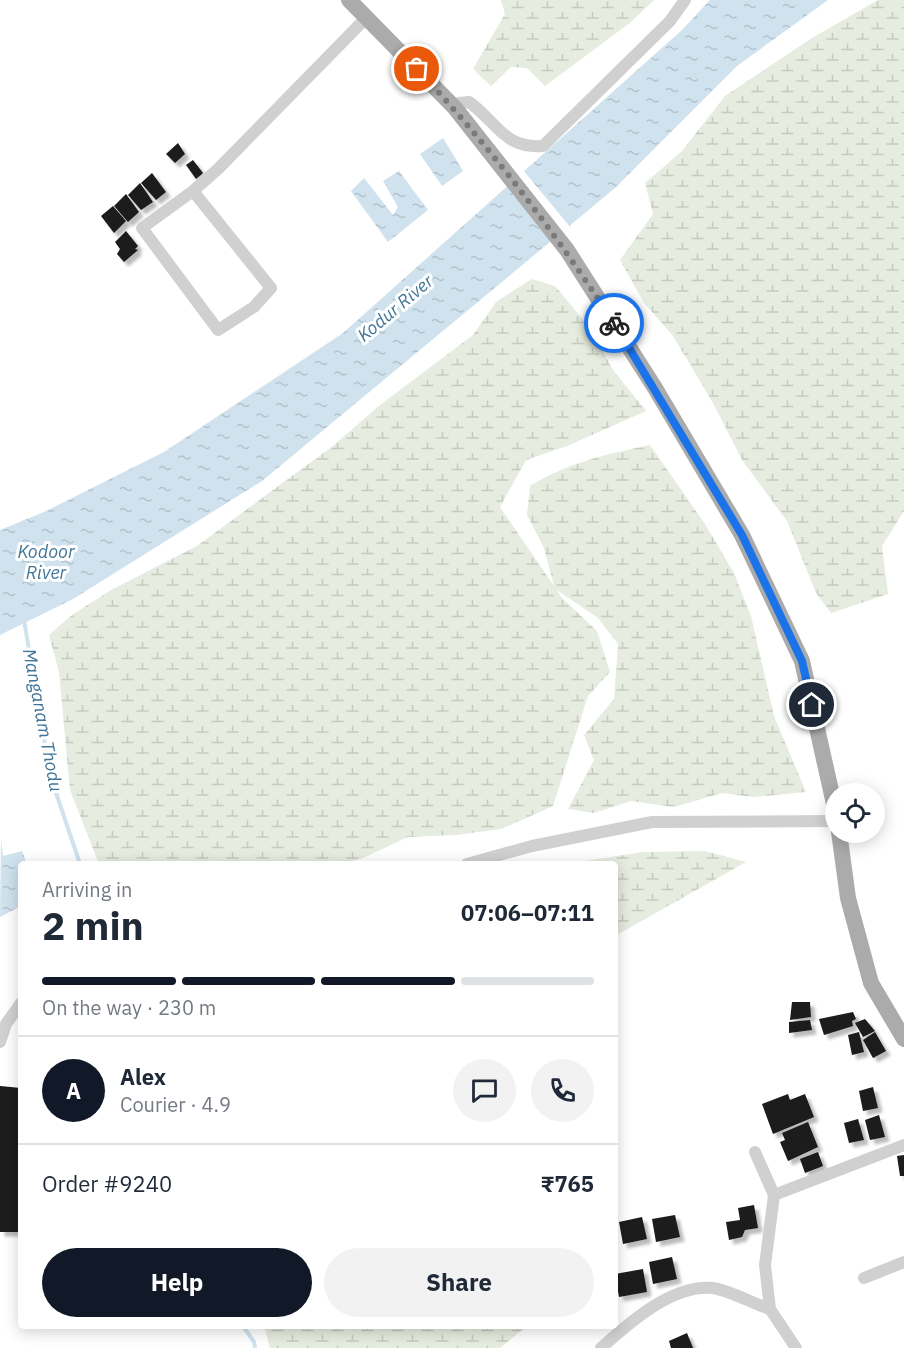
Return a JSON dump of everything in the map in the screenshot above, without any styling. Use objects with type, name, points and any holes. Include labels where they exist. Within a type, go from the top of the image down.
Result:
[{"type":"main road","points":[[349,0],[455,108],[567,250],[655,388],[752,556],[802,661],[829,783]]},
{"type":"main road","points":[[840,843],[848,898],[871,983],[904,1039]]},
{"type":"street","points":[[455,108],[459,103],[469,102],[482,111],[510,141],[526,147],[543,146],[670,21],[685,0]]},
{"type":"street","points":[[193,191],[271,288],[255,307],[218,330],[142,228],[193,191],[367,17]]},
{"type":"street","points":[[478,861],[532,846],[652,822],[825,821]]},
{"type":"street","points":[[0,1042],[6,1024],[18,1007]]},
{"type":"street","points":[[774,1195],[904,1145]]},
{"type":"street","points":[[755,1152],[774,1195],[765,1265],[770,1309],[796,1348]]},
{"type":"street","points":[[864,1278],[904,1262]]},
{"type":"street","points":[[601,1348],[667,1299],[688,1290],[713,1288],[770,1309]]},
{"type":"green space","points":[[501,0],[654,0],[631,22],[545,86],[527,68],[511,67],[491,86],[473,69],[505,14]]},
{"type":"green space","points":[[878,0],[904,0],[904,511],[882,546],[888,594],[831,613],[816,593],[787,521],[742,460],[713,403],[673,336],[644,303],[620,260],[653,214],[645,183],[682,151],[725,96],[812,38]]},
{"type":"green space","points":[[532,279],[555,286],[590,328],[613,370],[646,411],[567,446],[526,460],[500,507],[554,586],[544,548],[527,515],[530,486],[573,465],[650,445],[705,524],[734,573],[751,616],[774,716],[806,792],[753,797],[722,793],[674,807],[631,801],[594,813],[568,809],[594,760],[584,735],[614,699],[618,644],[598,618],[557,590],[561,597],[597,631],[610,672],[588,696],[553,806],[501,829],[456,835],[408,837],[352,861],[98,861],[70,790],[59,672],[49,635],[72,615],[111,590],[197,546],[333,446],[380,405],[473,335],[496,302]]},
{"type":"green space","points":[[705,851],[746,862],[618,934],[618,861],[584,861],[643,852]]},
{"type":"green space","points":[[265,1329],[523,1329],[500,1348],[270,1348]]},
{"type":"water","name":"Kodoor River","points":[[710,0],[828,0],[737,66],[615,188],[262,481],[73,599],[0,635],[0,530],[44,512],[164,452],[343,333],[682,30]]},
{"type":"water","points":[[443,138],[463,171],[442,186],[420,154]]},
{"type":"water","points":[[399,171],[428,210],[388,242],[351,191],[364,178],[393,215],[398,207],[383,181]]},
{"type":"water","points":[[1,840],[3,856],[22,851],[26,861],[18,861],[18,908],[0,917]]},
{"type":"pier","points":[[523,170],[571,228],[555,242],[507,184]]},
{"type":"building","points":[[178,143],[185,154],[175,163],[166,154]]},
{"type":"building","points":[[193,160],[203,173],[196,179],[186,165]]},
{"type":"building","points":[[152,173],[166,192],[156,200],[141,183]]},
{"type":"building","points":[[140,183],[153,202],[141,210],[128,195]]},
{"type":"building","points":[[126,194],[139,212],[128,222],[114,206]]},
{"type":"building","points":[[113,206],[126,221],[114,233],[101,216]]},
{"type":"building","points":[[126,231],[138,246],[135,249],[138,250],[124,262],[117,254],[120,249],[115,242]]},
{"type":"building","points":[[792,1002],[810,1002],[811,1017],[790,1020]]},
{"type":"building","points":[[853,1012],[856,1019],[852,1021],[853,1026],[824,1035],[819,1019]]},
{"type":"building","points":[[865,1019],[875,1031],[863,1037],[855,1023]]},
{"type":"building","points":[[810,1020],[812,1030],[789,1033],[789,1022]]},
{"type":"building","points":[[859,1032],[864,1052],[852,1055],[848,1035]]},
{"type":"building","points":[[875,1032],[886,1051],[873,1058],[863,1040]]},
{"type":"building","points":[[0,1086],[18,1088],[18,1232],[0,1232]]},
{"type":"building","points":[[873,1087],[878,1108],[863,1111],[859,1091]]},
{"type":"building","points":[[788,1094],[790,1100],[805,1094],[814,1117],[773,1134],[762,1104]]},
{"type":"building","points":[[879,1115],[885,1137],[870,1140],[865,1120]]},
{"type":"building","points":[[858,1119],[864,1140],[849,1143],[844,1123]]},
{"type":"building","points":[[808,1122],[818,1147],[788,1161],[780,1142],[785,1140],[782,1133]]},
{"type":"building","points":[[818,1152],[823,1166],[805,1173],[800,1159]]},
{"type":"building","points":[[904,1155],[904,1176],[900,1176],[897,1156]]},
{"type":"building","points":[[754,1205],[758,1228],[745,1230],[742,1237],[729,1240],[726,1222],[740,1220],[738,1208]]},
{"type":"building","points":[[675,1215],[680,1237],[656,1242],[652,1219]]},
{"type":"building","points":[[642,1217],[647,1239],[623,1244],[619,1222]]},
{"type":"building","points":[[672,1257],[677,1279],[653,1284],[649,1262]]},
{"type":"building","points":[[643,1269],[647,1292],[619,1297],[618,1273]]},
{"type":"building","points":[[687,1333],[693,1348],[671,1348],[669,1341]]},
{"type":"waterway","name":"Manganam Thodu","points":[[24,620],[50,775],[79,861]]},
{"type":"waterway","name":"Manganam Thodu","points":[[245,1329],[254,1342],[255,1348]]},
{"type":"way so far","points":[[417,69],[455,108],[567,250],[614,323]]},
{"type":"route","points":[[614,323],[742,535],[802,661],[812,705]]},
{"type":"water label","name":"Kodur River","points":[[395,308]]}]
